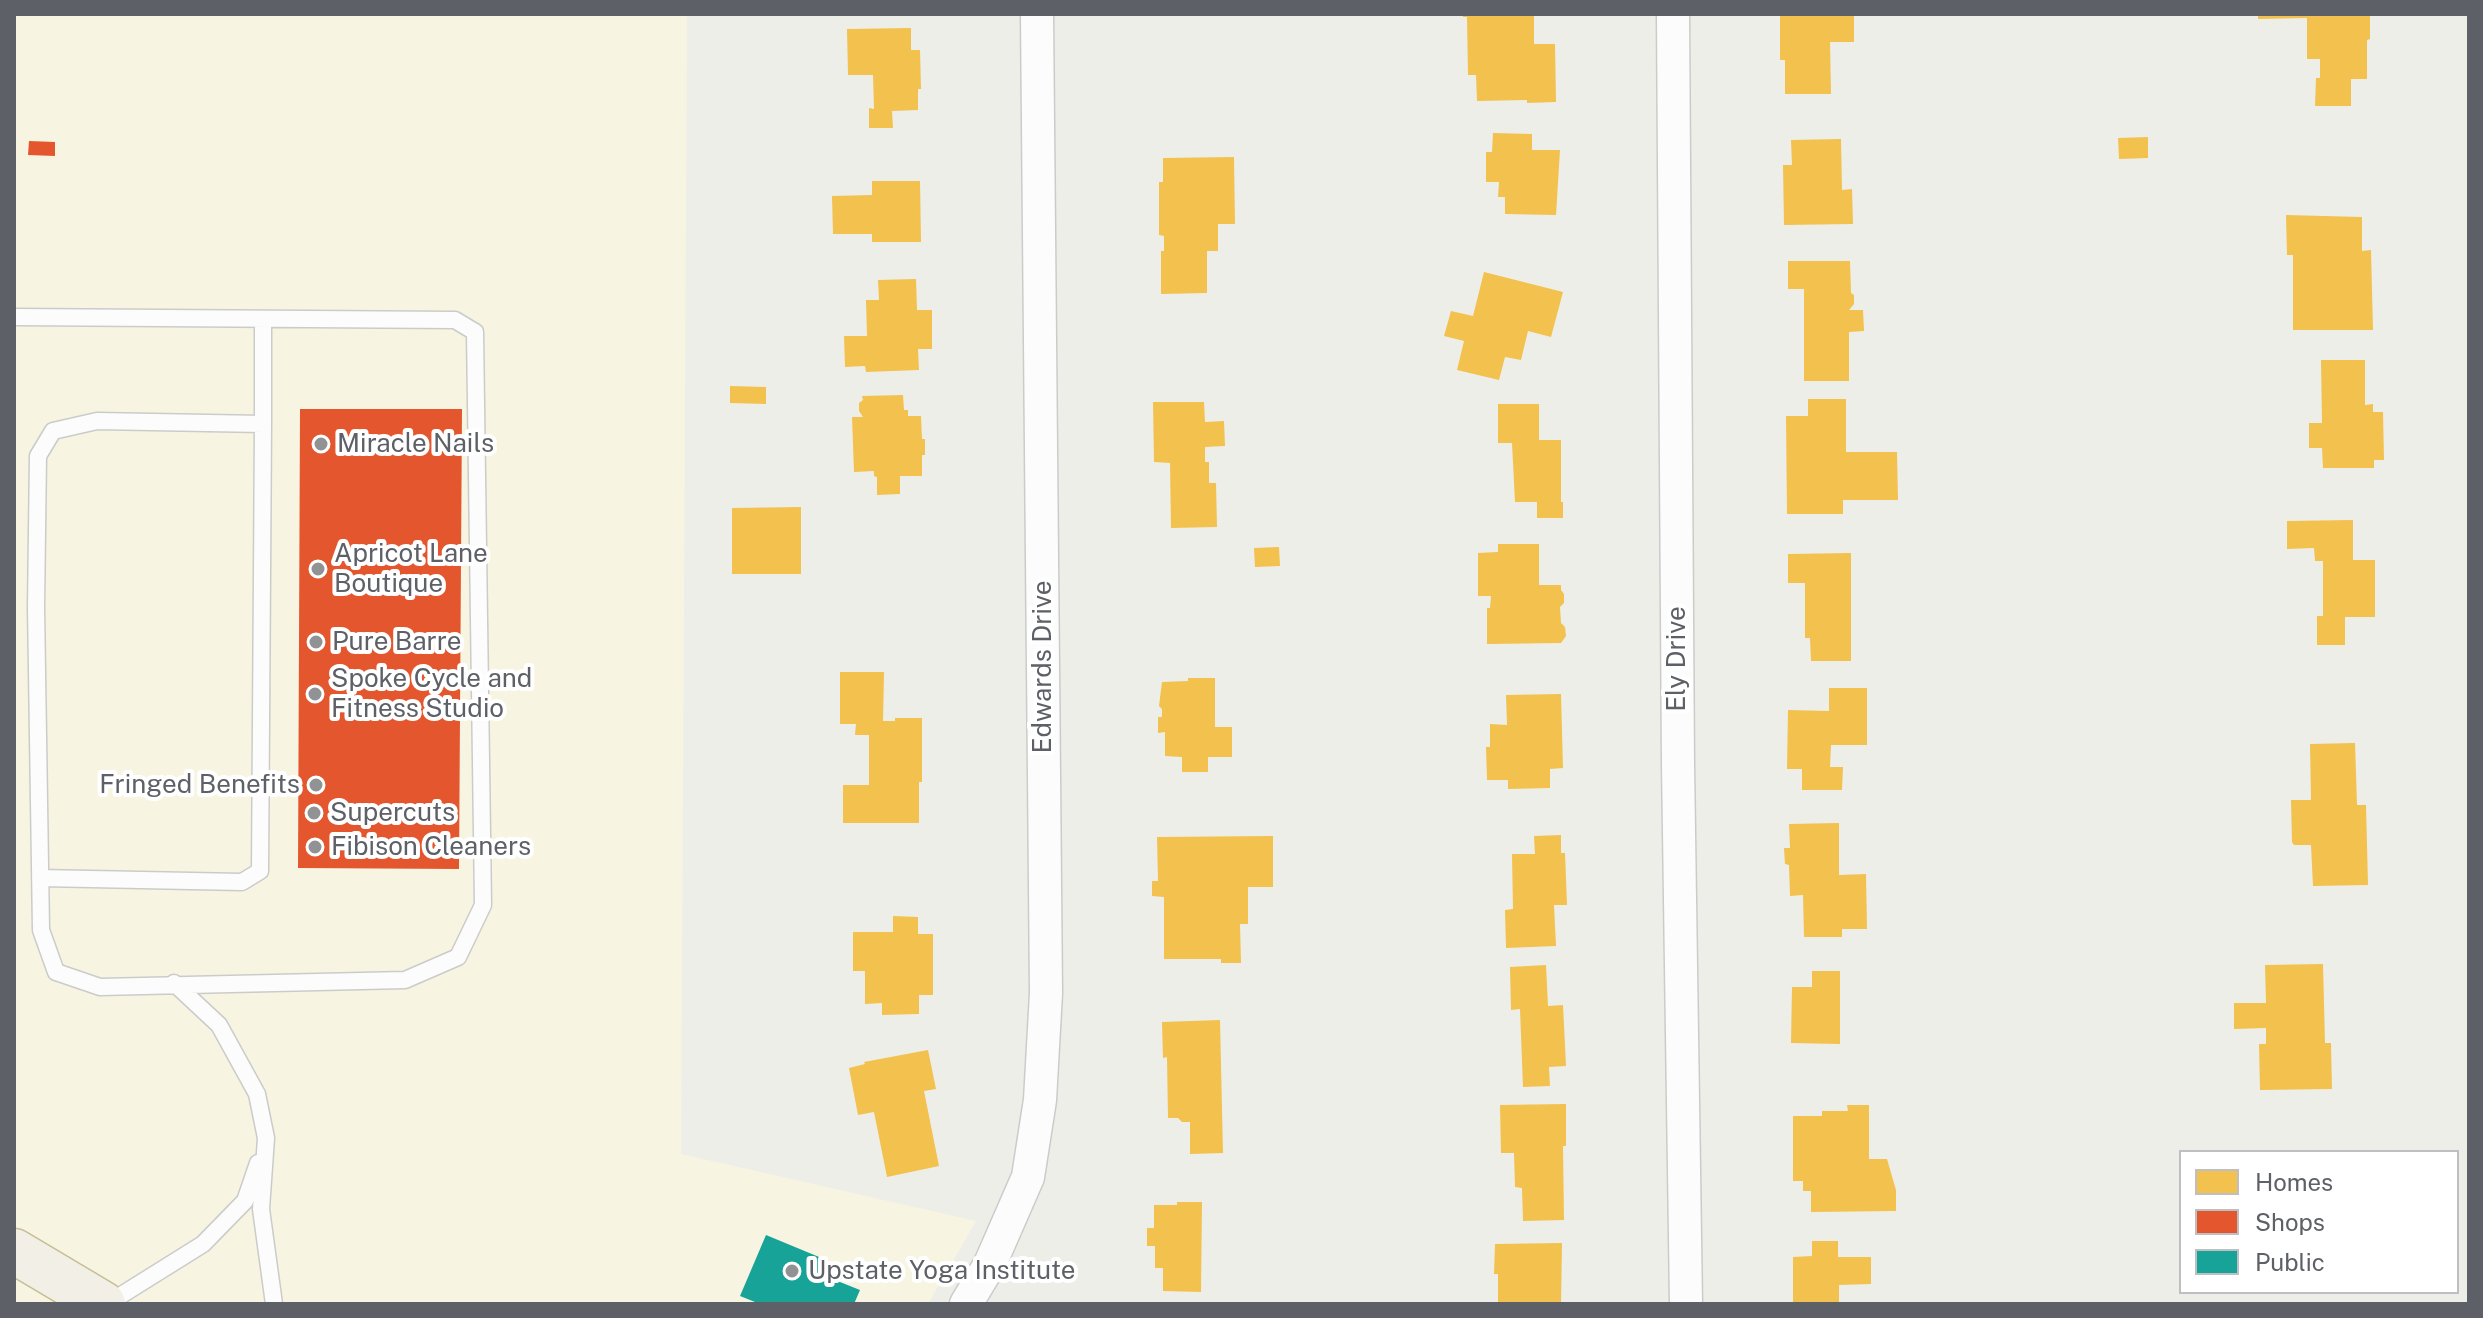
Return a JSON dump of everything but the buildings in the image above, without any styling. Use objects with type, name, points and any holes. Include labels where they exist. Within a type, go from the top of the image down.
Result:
[{"type":"highway","points":[[14,1251],[105,1304]]},
{"type":"street","name":"Edwards Drive","points":[[966,1304],[990,1264],[1028,1177],[1040,1100],[1046,993],[1037,14]]},
{"type":"street","name":"Ely Drive","points":[[1673,14],[1686,1304]]},
{"type":"lane","points":[[14,317],[455,320],[475,332],[483,905],[458,957],[405,980],[100,987],[56,972],[41,930],[36,607],[38,456],[53,431],[97,421],[263,424]]},
{"type":"lane","points":[[40,878],[242,882],[260,871],[263,319]]},
{"type":"lane","points":[[174,983],[219,1025],[257,1094],[266,1138],[261,1209],[274,1304]]},
{"type":"lane","points":[[105,1304],[203,1244],[245,1201],[266,1138]]},
{"type":"shaded area","points":[[14,14],[687,14],[681,1154],[976,1221],[928,1304],[14,1304]]},
{"type":"place","name":"Miracle Nails","points":[[321,444]]},
{"type":"place","name":"Apricot Lane Boutique","points":[[318,569]]},
{"type":"place","name":"Pure Barre","points":[[316,642]]},
{"type":"place","name":"Spoke Cycle and Fitness Studio","points":[[315,694]]},
{"type":"place","name":"Fringed Benefits","points":[[316,785]]},
{"type":"place","name":"Supercuts","points":[[314,813]]},
{"type":"place","name":"Fibison Cleaners","points":[[315,847]]},
{"type":"place","name":"Upstate Yoga Institute","points":[[792,1271]]}]
